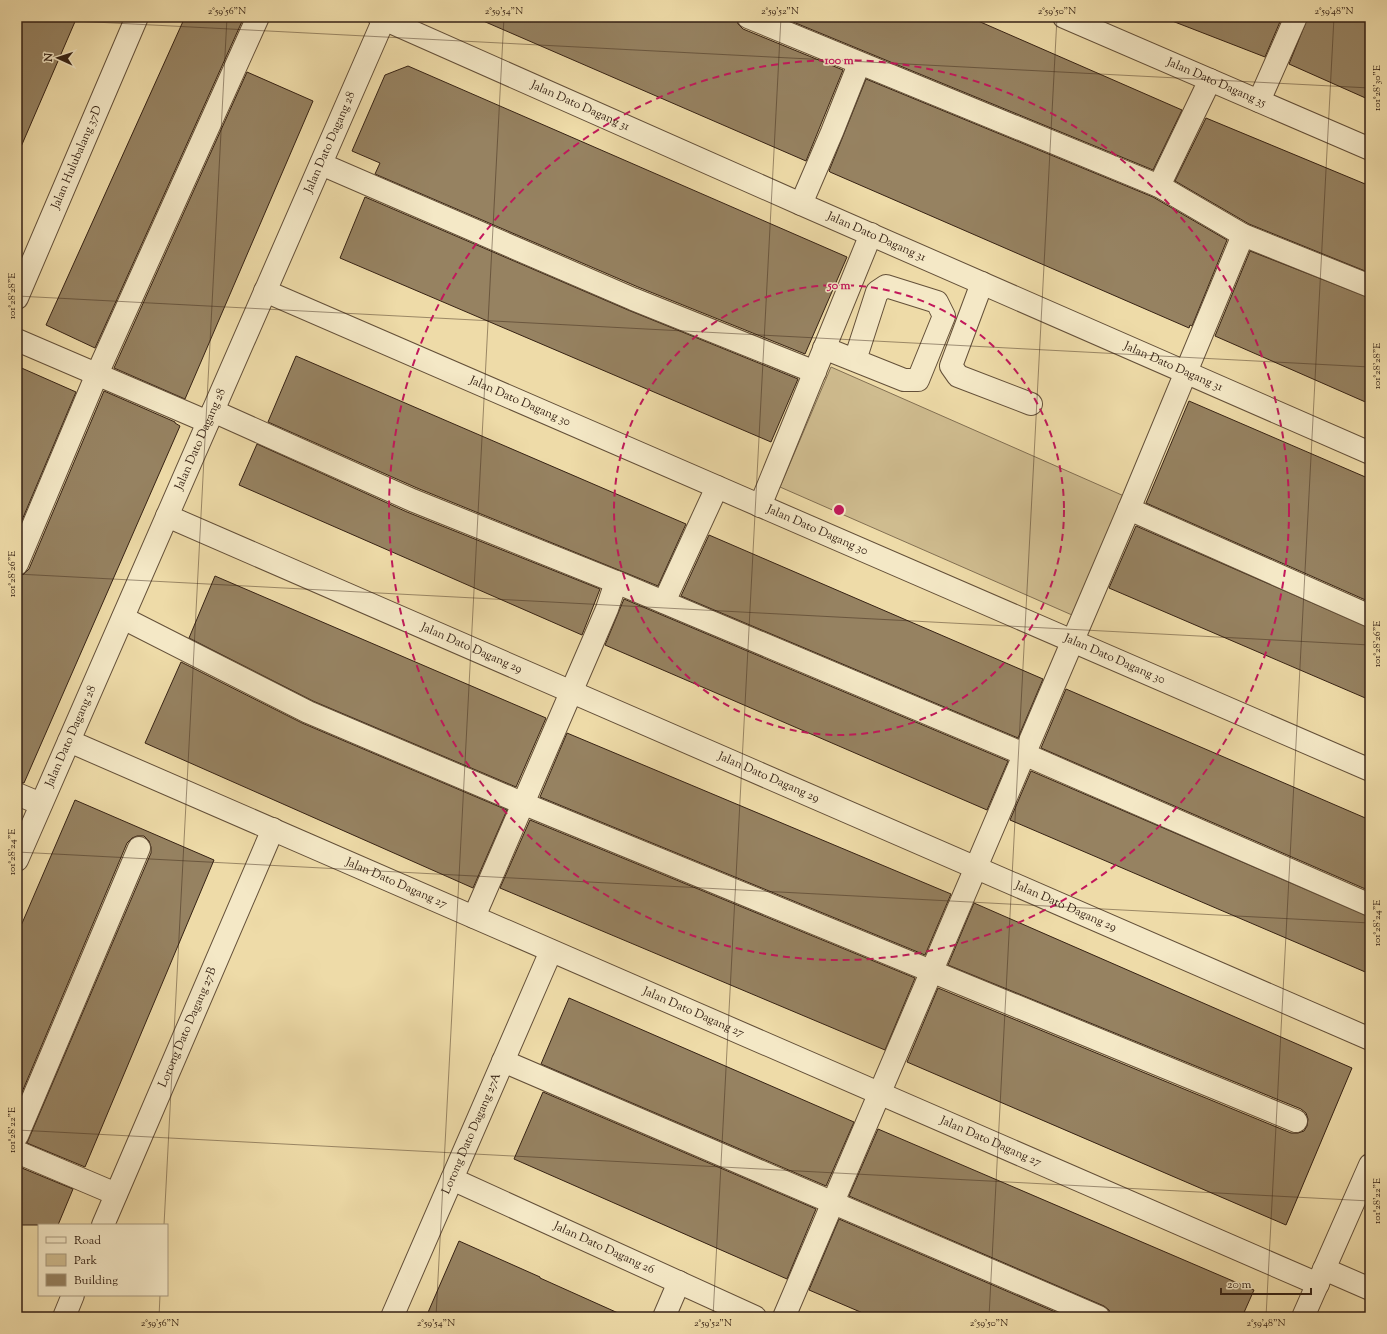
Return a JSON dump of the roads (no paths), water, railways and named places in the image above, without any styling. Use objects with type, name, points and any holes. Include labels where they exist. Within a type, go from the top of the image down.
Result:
[{"type":"street","name":"Jalan Hulubalang 37D","points":[[17,298],[137,17]]},
{"type":"street","points":[[17,564],[97,374],[258,17]]},
{"type":"street","points":[[748,17],[859,64],[1159,186],[1243,235],[1370,286]]},
{"type":"street","name":"Jalan Dato Dagang 35","points":[[1064,17],[1370,149]]},
{"type":"street","points":[[1259,101],[1296,17]]},
{"type":"street","name":"Jalan Dato Dagang 28","points":[[17,860],[321,164],[381,18]]},
{"type":"street","name":"Jalan Dato Dagang 31","points":[[381,18],[1370,453]]},
{"type":"street","points":[[801,204],[859,64]]},
{"type":"street","points":[[1159,186],[1210,80]]},
{"type":"street","points":[[321,164],[633,299],[815,372]]},
{"type":"street","points":[[760,506],[871,234]]},
{"type":"street","points":[[784,1317],[1129,509],[1243,235]]},
{"type":"street","points":[[982,283],[951,366],[958,376],[1031,404]]},
{"type":"street","points":[[824,348],[904,380],[918,380],[944,316],[937,302],[886,286],[877,292],[855,360]]},
{"type":"street","name":"Jalan Dato Dagang 30","points":[[265,291],[1370,770]]},
{"type":"street","points":[[17,340],[97,374],[210,417],[664,602],[1024,754],[1370,905]]},
{"type":"street","points":[[664,602],[717,487]]},
{"type":"street","points":[[1129,509],[1370,616]]},
{"type":"street","name":"Jalan Dato Dagang 29","points":[[167,516],[1370,1039]]},
{"type":"street","points":[[474,917],[607,609],[616,582]]},
{"type":"street","points":[[123,618],[308,712],[522,803],[1296,1121]]},
{"type":"street","name":"Jalan Dato Dagang 27","points":[[69,741],[879,1093],[1321,1277],[1370,1289]]},
{"type":"street","points":[[17,794],[41,804]]},
{"type":"street","name":"Lorong Dato Dagang 27B","points":[[103,1224],[273,829]]},
{"type":"street","points":[[17,1136],[139,848]]},
{"type":"street","name":"Lorong Dato Dagang 27A","points":[[392,1317],[551,951]]},
{"type":"street","points":[[503,1061],[832,1204],[1100,1317]]},
{"type":"street","points":[[17,1152],[116,1194]]},
{"type":"street","points":[[1303,1317],[1370,1165]]},
{"type":"street","name":"Jalan Dato Dagang 26","points":[[452,1179],[755,1317]]},
{"type":"street","points":[[664,1317],[679,1282]]},
{"type":"street","points":[[64,1317],[73,1296]]}]
